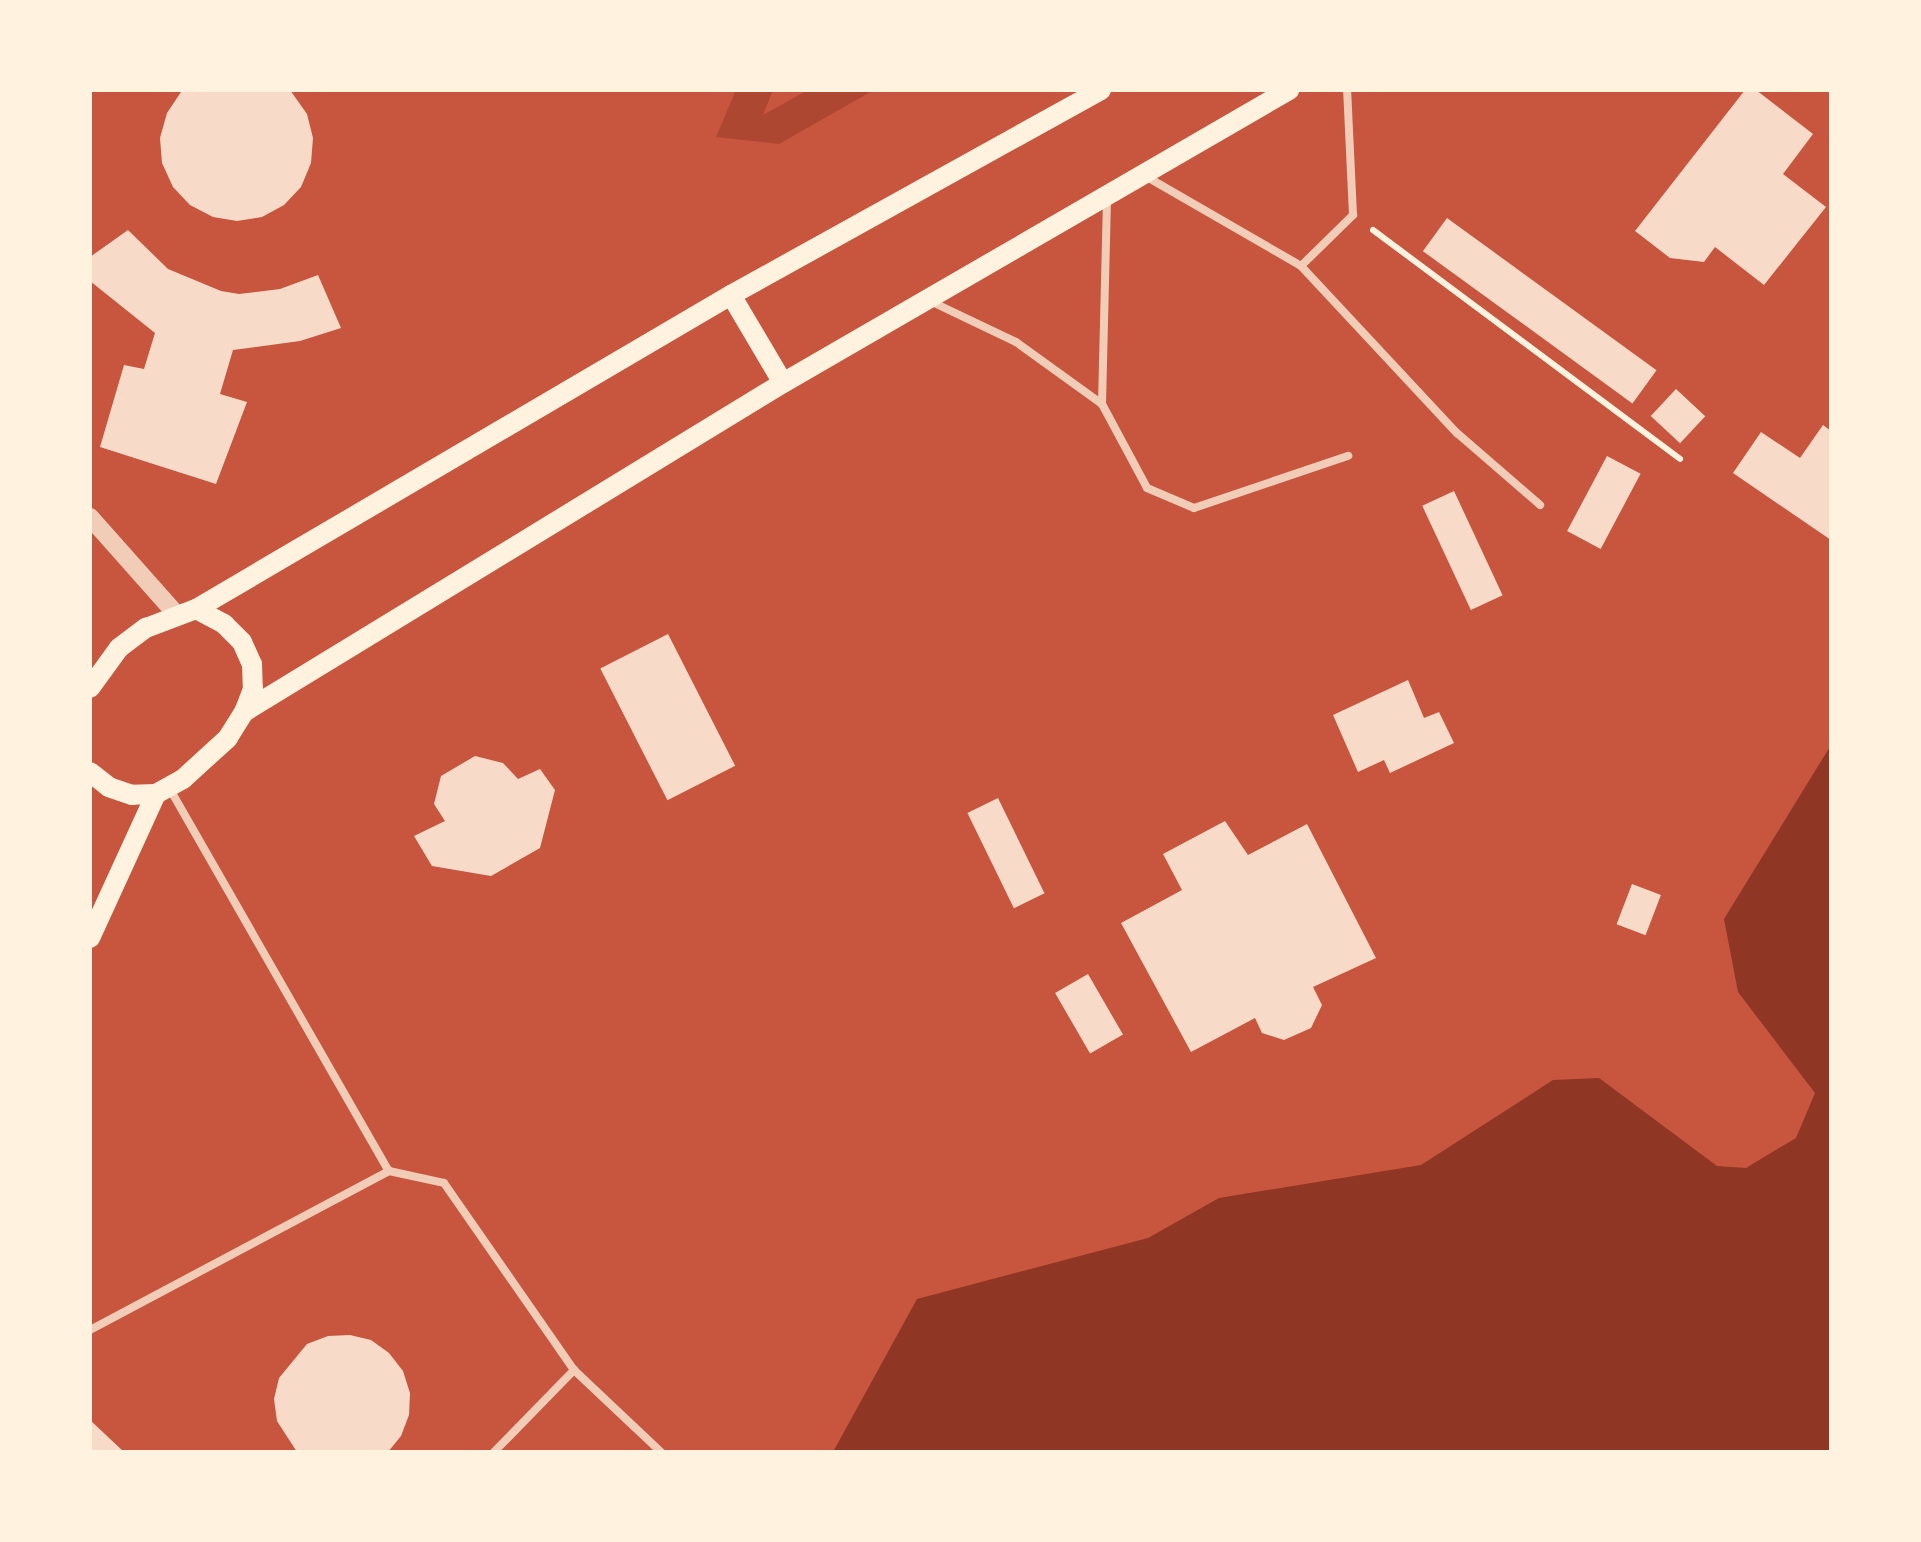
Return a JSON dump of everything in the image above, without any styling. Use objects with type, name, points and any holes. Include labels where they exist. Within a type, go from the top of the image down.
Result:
[{"type":"main road","points":[[90,688],[120,648],[731,295],[1101,90]]},
{"type":"main road","points":[[244,712],[783,383],[1289,90]]},
{"type":"main road","points":[[731,295],[783,383]]},
{"type":"main road","points":[[90,772],[108,788],[132,795],[163,790],[207,760],[244,712],[253,689],[252,664],[242,642],[224,624],[186,612]]},
{"type":"main road","points":[[90,938],[163,790]]},
{"type":"street","points":[[90,517],[186,612]]},
{"type":"lane","points":[[1301,266],[1353,215],[1347,90]]},
{"type":"lane","points":[[1144,175],[1301,266],[1457,433],[1540,505]]},
{"type":"lane","points":[[1102,404],[1106,198]]},
{"type":"lane","points":[[928,300],[1016,342],[1102,404],[1148,488],[1194,508],[1348,456]]},
{"type":"lane","points":[[163,790],[389,1172]]},
{"type":"lane","points":[[90,1330],[389,1172],[444,1183],[574,1370],[661,1452]]},
{"type":"lane","points":[[494,1452],[574,1370]]},
{"type":"path","points":[[1353,215],[1680,459]]},
{"type":"shaded area","points":[[736,90],[773,90],[763,115],[808,90],[874,90],[779,144],[716,137]]},
{"type":"shaded area","points":[[1831,745],[1831,1452],[833,1452],[917,1299],[1148,1238],[1219,1198],[1421,1165],[1553,1080],[1599,1078],[1717,1166],[1746,1168],[1796,1138],[1815,1093],[1738,992],[1724,919]]},
{"type":"building","points":[[290,90],[307,114],[313,138],[311,163],[301,187],[284,205],[262,217],[237,221],[213,217],[190,205],[173,187],[162,163],[160,138],[167,113],[181,92]]},
{"type":"building","points":[[1745,90],[1756,90],[1813,134],[1783,174],[1826,207],[1764,285],[1715,247],[1704,262],[1670,258],[1635,231]]},
{"type":"building","points":[[1447,218],[1657,370],[1632,403],[1423,251]]},
{"type":"building","points":[[128,230],[168,269],[221,291],[239,294],[280,289],[318,275],[341,328],[300,341],[233,350],[220,394],[247,402],[216,484],[100,447],[124,365],[144,369],[155,333],[90,281],[90,257]]},
{"type":"building","points":[[1676,389],[1705,416],[1680,443],[1651,416]]},
{"type":"building","points":[[1823,425],[1831,431],[1831,540],[1733,473],[1761,432],[1800,458]]},
{"type":"building","points":[[1607,456],[1641,474],[1601,549],[1567,531]]},
{"type":"building","points":[[1454,491],[1503,595],[1471,610],[1422,506]]},
{"type":"building","points":[[668,634],[735,766],[667,800],[600,669]]},
{"type":"building","points":[[1408,680],[1424,718],[1439,712],[1454,743],[1390,773],[1384,760],[1358,772],[1333,715]]},
{"type":"building","points":[[475,756],[503,763],[518,779],[540,769],[555,790],[540,848],[491,876],[432,866],[414,836],[445,821],[434,804],[441,776]]},
{"type":"building","points":[[998,798],[1044,893],[1014,908],[967,813]]},
{"type":"building","points":[[1225,821],[1248,855],[1307,824],[1376,958],[1313,987],[1322,1005],[1311,1028],[1284,1040],[1262,1033],[1255,1018],[1191,1052],[1121,923],[1182,890],[1163,854]]},
{"type":"building","points":[[1632,884],[1661,895],[1646,935],[1617,924]]},
{"type":"building","points":[[1088,974],[1123,1035],[1090,1054],[1055,993]]},
{"type":"building","points":[[350,1335],[371,1340],[389,1353],[403,1371],[410,1393],[409,1415],[401,1436],[388,1452],[297,1452],[277,1421],[274,1399],[279,1378],[307,1344],[328,1336]]},
{"type":"building","points":[[90,1420],[124,1452],[90,1452]]}]
